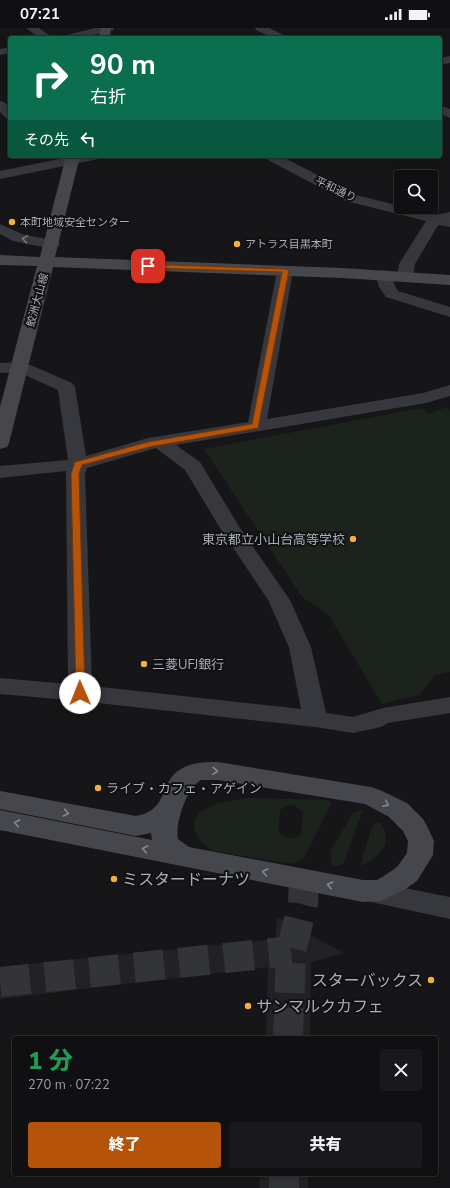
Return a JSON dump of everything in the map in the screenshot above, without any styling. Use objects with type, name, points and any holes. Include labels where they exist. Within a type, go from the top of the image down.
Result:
[{"type":"main road","name":"鮫洲大山線","points":[[0,444],[10,367],[47,262],[72,158]]},
{"type":"main road","points":[[0,260],[285,270],[405,276],[450,280]]},
{"type":"main road","points":[[0,820],[183,856],[363,891],[381,890],[407,874],[420,855],[421,841],[414,826],[398,810],[370,796],[218,771],[205,771],[191,775],[180,784],[164,829],[165,840],[172,850],[183,856]]},
{"type":"main road","points":[[0,800],[136,826],[151,822],[169,812]]},
{"type":"street","points":[[31,28],[44,36]]},
{"type":"street","points":[[260,28],[278,36]]},
{"type":"street","points":[[78,36],[106,31]]},
{"type":"street","points":[[0,105],[8,113]]},
{"type":"street","points":[[0,175],[72,158]]},
{"type":"street","name":"平和通り","points":[[276,158],[351,198],[446,219]]},
{"type":"street","points":[[405,276],[407,264],[431,224],[446,219]]},
{"type":"street","points":[[0,228],[18,238],[52,244]]},
{"type":"street","points":[[256,426],[285,270]]},
{"type":"street","points":[[384,275],[387,287],[392,294],[450,312]]},
{"type":"street","points":[[10,367],[66,387],[78,464],[75,474],[80,693]]},
{"type":"street","points":[[0,472],[43,469],[78,464],[160,442],[426,398],[450,390]]},
{"type":"street","points":[[160,442],[193,466],[230,528],[279,600],[300,647],[315,719]]},
{"type":"street","points":[[0,686],[80,693],[353,724],[372,721],[383,716],[450,705]]},
{"type":"street","points":[[363,891],[450,908]]},
{"type":"shaded area","name":"東京都立小山台高等学校","points":[[447,407],[450,411],[450,672],[435,675],[419,695],[382,704],[328,614],[302,597],[204,449],[422,408],[428,414]]},
{"type":"shaded area","points":[[247,798],[328,800],[331,804],[304,858],[293,864],[213,851],[200,841],[195,831],[194,821],[199,813],[217,803]],"holes":[[[288,805],[294,805],[303,812],[301,834],[292,838],[287,838],[278,832],[280,810]]]},
{"type":"shaded area","points":[[363,810],[343,864],[333,867],[331,850],[353,813]]},
{"type":"shaded area","points":[[376,823],[381,823],[385,831],[385,844],[378,855],[360,866],[372,827]]},
{"type":"shaded area","points":[[277,917],[344,953],[311,962],[310,1036],[266,1036],[268,967],[0,999],[0,967],[275,939]]},
{"type":"shaded area","points":[[260,1176],[308,1176],[308,1188],[259,1188]]},
{"type":"tunnel","points":[[291,951],[303,903],[304,879]]},
{"type":"tunnel","points":[[0,982],[291,951]]},
{"type":"tunnel","points":[[288,1036],[291,951]]},
{"type":"tunnel","points":[[284,1176],[284,1188]]},
{"type":"place","name":"本町地域安全センター","points":[[12,222]]},
{"type":"place","name":"アトラス目黒本町","points":[[237,244]]},
{"type":"place","name":"東京都立小山台高等学校","points":[[353,539]]},
{"type":"place","name":"三菱UFJ銀行","points":[[144,664]]},
{"type":"place","name":"ライブ・カフェ・アゲイン","points":[[98,788]]},
{"type":"place","name":"ミスタードーナツ","points":[[114,879]]},
{"type":"place","name":"スターバックス","points":[[431,980]]},
{"type":"place","name":"サンマルクカフェ","points":[[248,1006]]},
{"type":"route","points":[[80,693],[78,539],[75,474],[78,464],[148,444],[256,426],[285,270],[148,266]]}]
